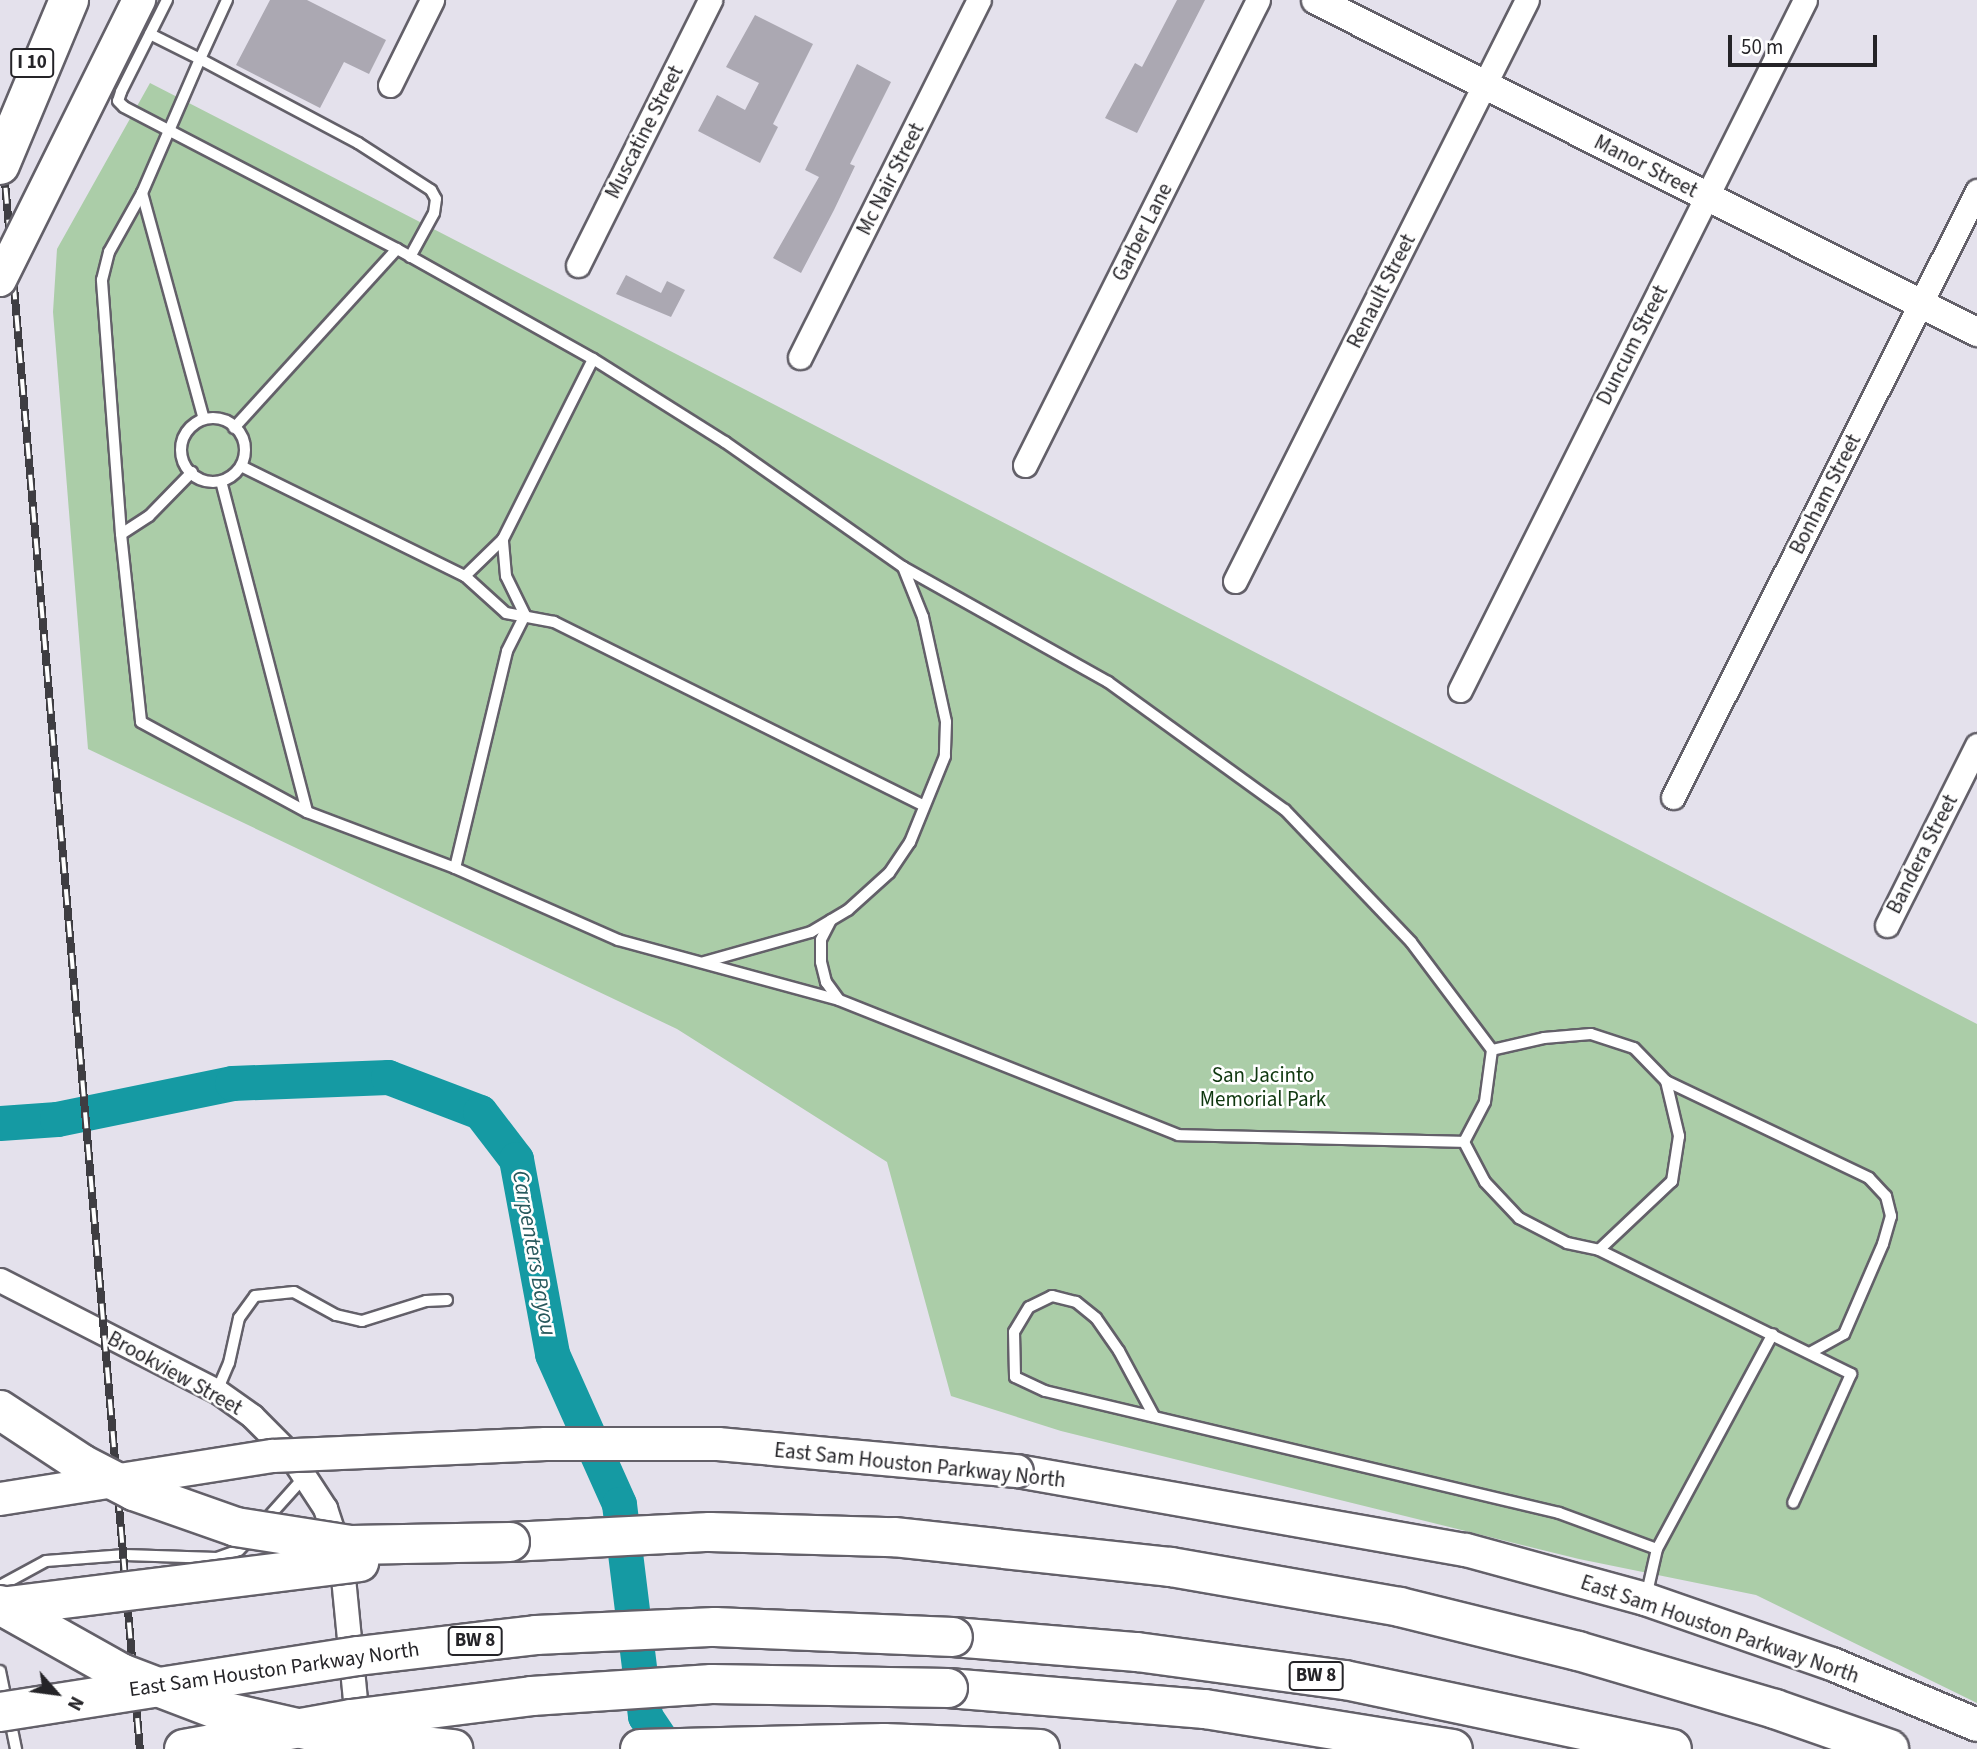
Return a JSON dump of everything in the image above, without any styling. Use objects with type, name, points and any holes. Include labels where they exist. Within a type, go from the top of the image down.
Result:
[{"type":"highway","name":"I 10","points":[[0,126],[67,0]]},
{"type":"highway","points":[[0,165],[67,0]]},
{"type":"highway","points":[[0,1410],[82,1464],[134,1491],[236,1527],[351,1545],[510,1542],[710,1532],[958,1541],[1247,1578],[1477,1625],[1688,1683],[1889,1749]]},
{"type":"highway","points":[[0,1606],[510,1542]]},
{"type":"highway","points":[[0,1606],[121,1673],[218,1710],[337,1737],[453,1749]]},
{"type":"highway","name":"East Sam Houston Parkway North","points":[[0,1712],[383,1653],[536,1635],[728,1627],[953,1637],[1137,1652],[1345,1680],[1672,1749]]},
{"type":"highway","name":"BW 8","points":[[184,1749],[351,1719],[532,1696],[712,1684],[947,1688],[1205,1709],[1453,1749]]},
{"type":"highway","points":[[640,1749],[859,1743],[1040,1749]]},
{"type":"main road","points":[[0,280],[139,0]]},
{"type":"main road","name":"East Sam Houston Parkway North","points":[[0,1499],[274,1456],[546,1444],[718,1444],[1017,1471],[1466,1550],[1645,1599],[1832,1664],[1977,1725]]},
{"type":"street","points":[[390,85],[432,0]]},
{"type":"street","name":"Muscatine Street","points":[[578,265],[710,0]]},
{"type":"street","name":"Mc Nair Street","points":[[800,357],[979,0]]},
{"type":"street","name":"Garber Lane","points":[[1025,465],[1258,0]]},
{"type":"street","name":"Manor Street","points":[[1316,0],[1977,332]]},
{"type":"street","name":"Renault Street","points":[[1235,581],[1527,0]]},
{"type":"street","name":"Duncum Street","points":[[1460,690],[1805,0]]},
{"type":"street","name":"Bonham Street","points":[[1673,797],[1977,191]]},
{"type":"street","name":"Bandera Street","points":[[1886,925],[1977,745]]},
{"type":"street","name":"Brookview Street","points":[[0,1280],[217,1391],[252,1416],[306,1475],[325,1508],[341,1557],[359,1749]]},
{"type":"lane","points":[[167,0],[118,101],[410,257],[593,359],[725,442],[902,567],[1108,682],[1284,810],[1411,942],[1492,1050],[1485,1101],[1464,1142]]},
{"type":"lane","points":[[227,0],[166,128],[142,193],[109,252],[102,280],[121,534],[141,722],[307,813],[455,868],[618,940],[839,1000],[1178,1135],[1464,1142]]},
{"type":"lane","points":[[150,34],[358,143],[431,190],[436,199],[434,213],[410,257]]},
{"type":"lane","points":[[142,193],[204,419]]},
{"type":"lane","points":[[234,428],[397,250]]},
{"type":"lane","points":[[465,576],[503,539],[593,359]]},
{"type":"lane","points":[[204,419],[234,428],[244,443],[243,467],[221,481],[192,472],[181,457],[180,441],[188,426],[204,419]]},
{"type":"lane","points":[[243,467],[465,576],[506,613],[554,622],[923,805]]},
{"type":"lane","points":[[121,534],[149,516],[192,472]]},
{"type":"lane","points":[[221,481],[307,813]]},
{"type":"lane","points":[[503,539],[506,576],[524,615]]},
{"type":"lane","points":[[704,962],[811,932],[831,920],[888,873],[910,842],[945,756],[946,722],[923,617],[902,567]]},
{"type":"lane","points":[[455,868],[506,651],[524,615]]},
{"type":"lane","points":[[831,920],[821,940],[821,962],[826,982],[839,1000]]},
{"type":"lane","points":[[1492,1050],[1544,1038],[1591,1034],[1633,1048],[1666,1081],[1869,1178],[1886,1196],[1891,1216],[1883,1244],[1844,1334],[1811,1352]]},
{"type":"lane","points":[[1599,1250],[1672,1181],[1679,1136],[1666,1081]]},
{"type":"lane","points":[[1464,1142],[1485,1182],[1519,1218],[1567,1243],[1599,1250],[1851,1374],[1793,1503]]},
{"type":"lane","points":[[217,1391],[229,1363],[239,1318],[255,1296],[293,1292],[336,1315],[362,1321],[426,1301],[447,1300]]},
{"type":"lane","points":[[1154,1416],[1119,1351],[1096,1318],[1076,1302],[1052,1297],[1029,1307],[1014,1332],[1015,1377],[1045,1391],[1559,1513],[1657,1549]]},
{"type":"lane","points":[[1645,1599],[1657,1549],[1773,1334]]},
{"type":"lane","points":[[0,1586],[46,1561],[125,1555],[217,1558],[239,1550],[306,1475]]},
{"type":"lane","points":[[0,1671],[16,1749]]},
{"type":"green space","name":"San Jacinto Memorial Park","points":[[150,83],[1977,1024],[1977,1703],[1756,1595],[1579,1559],[1061,1431],[951,1396],[887,1162],[677,1029],[88,749],[53,312],[57,249]]},
{"type":"building","points":[[270,0],[307,0],[386,40],[369,74],[344,62],[320,108],[236,65]]},
{"type":"building","points":[[1177,0],[1205,0],[1137,133],[1105,118],[1135,63],[1142,67]]},
{"type":"building","points":[[755,15],[813,44],[773,124],[778,127],[760,163],[698,131],[717,95],[745,110],[759,83],[726,67]]},
{"type":"building","points":[[857,64],[891,82],[850,164],[855,166],[801,273],[773,258],[819,177],[805,170]]},
{"type":"building","points":[[626,275],[661,293],[667,281],[685,290],[671,317],[616,294]]},
{"type":"waterway","name":"Carpenters Bayou","points":[[0,1123],[57,1119],[232,1083],[388,1077],[480,1112],[516,1159],[552,1354],[619,1504],[645,1716],[667,1749]]},
{"type":"railway","points":[[0,124],[140,1749]]}]
